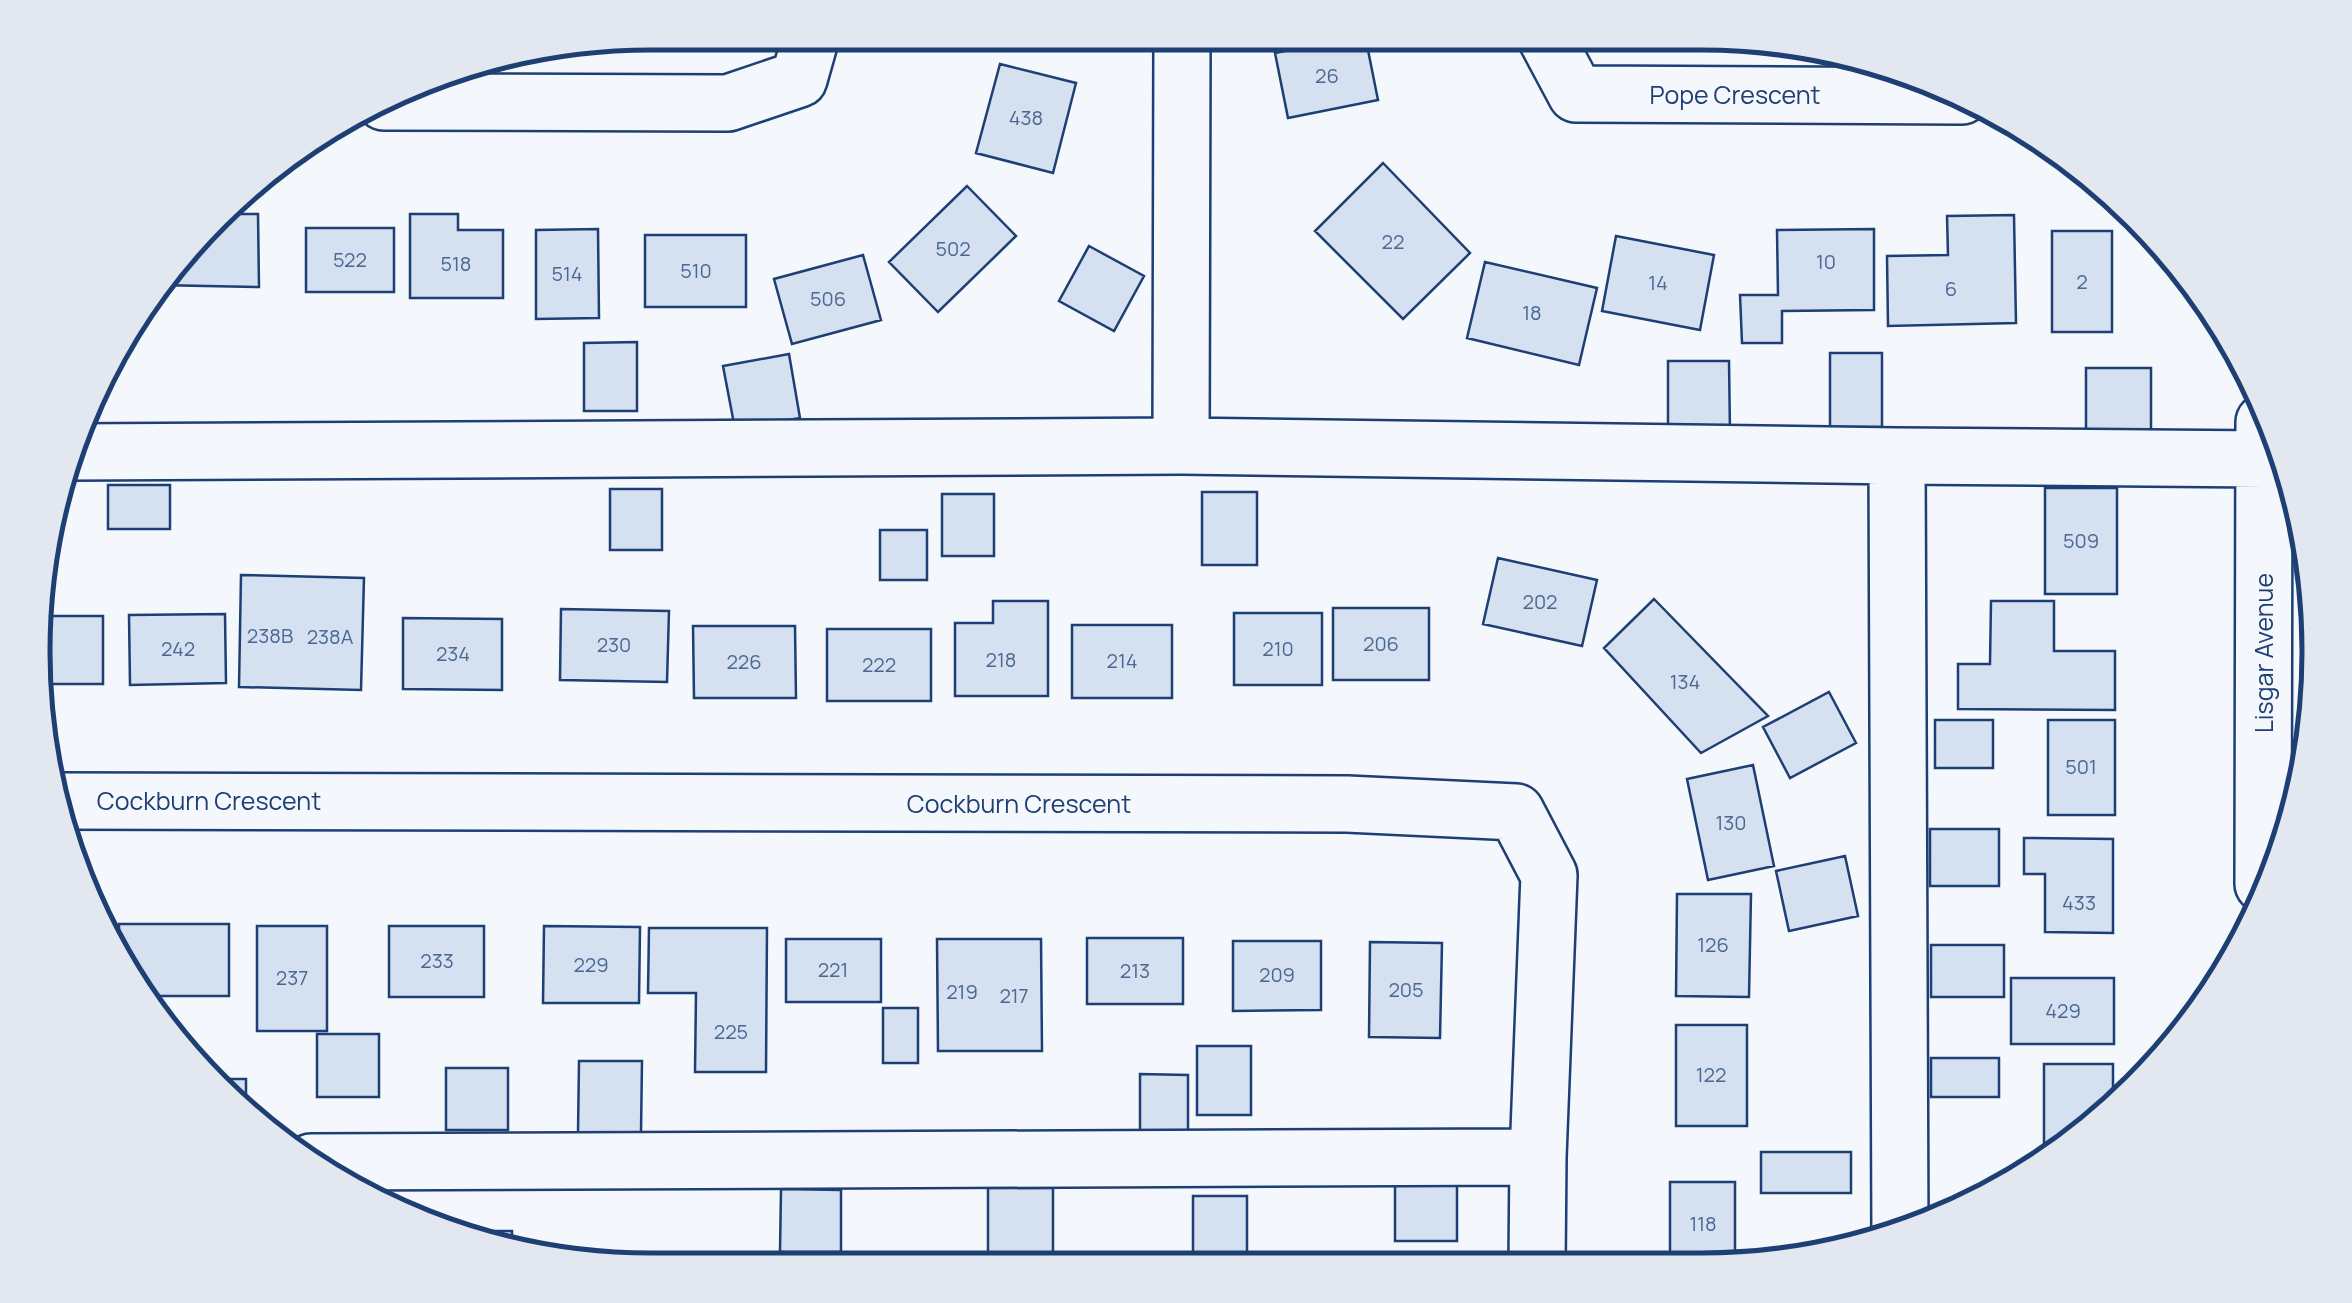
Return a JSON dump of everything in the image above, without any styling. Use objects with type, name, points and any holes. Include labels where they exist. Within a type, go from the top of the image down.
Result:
[{"type":"street","points":[[433,91],[481,81],[728,103],[799,79],[807,50]]},
{"type":"street","points":[[1180,446],[1182,50]]},
{"type":"street","name":"Pope Crescent","points":[[1553,50],[1576,94],[1897,83]]},
{"type":"street","points":[[84,452],[1180,446],[1898,456],[2263,440]]},
{"type":"street","name":"Lisgar Avenue","points":[[2264,442],[2278,797],[2269,846]]},
{"type":"street","points":[[1898,456],[1900,1219]]},
{"type":"street","name":"Cockburn Crescent","points":[[69,801],[1328,804],[1516,812],[1549,875],[1537,1253]]},
{"type":"street","points":[[334,1162],[1538,1157]]},
{"type":"building","points":[[1368,50],[1378,100],[1288,118],[1275,53]]},
{"type":"building","points":[[1000,64],[1076,83],[1053,173],[976,153]]},
{"type":"building","points":[[1383,163],[1470,253],[1403,319],[1315,231]]},
{"type":"building","points":[[967,186],[1016,236],[938,312],[889,262]]},
{"type":"building","points":[[239,214],[258,214],[259,287],[174,285]]},
{"type":"building","points":[[410,214],[458,214],[458,230],[503,230],[503,298],[410,298]]},
{"type":"building","points":[[2014,215],[2016,323],[1888,326],[1887,256],[1948,255],[1947,216]]},
{"type":"building","points":[[306,228],[394,228],[394,292],[306,292]]},
{"type":"building","points":[[598,229],[599,318],[536,319],[536,230]]},
{"type":"building","points":[[1874,229],[1874,310],[1782,311],[1782,343],[1742,343],[1740,295],[1778,295],[1777,230]]},
{"type":"building","points":[[2052,231],[2112,231],[2112,332],[2052,332]]},
{"type":"building","points":[[645,235],[746,235],[746,307],[645,307]]},
{"type":"building","points":[[1616,236],[1714,255],[1700,330],[1602,311]]},
{"type":"building","points":[[1089,246],[1144,276],[1114,331],[1059,301]]},
{"type":"building","points":[[863,255],[881,320],[792,344],[774,279]]},
{"type":"building","points":[[1485,262],[1597,288],[1579,365],[1467,338]]},
{"type":"building","points":[[637,342],[637,411],[584,411],[584,343]]},
{"type":"building","points":[[1830,353],[1882,353],[1882,427],[1830,427]]},
{"type":"building","points":[[789,354],[800,418],[735,429],[723,366]]},
{"type":"building","points":[[1668,361],[1729,361],[1730,434],[1668,432]]},
{"type":"building","points":[[2086,368],[2151,368],[2151,431],[2086,431]]},
{"type":"building","points":[[108,485],[170,485],[170,529],[108,529]]},
{"type":"building","points":[[2045,488],[2117,488],[2117,594],[2045,594]]},
{"type":"building","points":[[610,489],[662,489],[662,550],[610,550]]},
{"type":"building","points":[[1202,492],[1257,492],[1257,565],[1202,565]]},
{"type":"building","points":[[942,494],[994,494],[994,556],[942,556]]},
{"type":"building","points":[[880,530],[927,530],[927,580],[880,580]]},
{"type":"building","points":[[1498,558],[1597,580],[1582,646],[1483,624]]},
{"type":"building","points":[[241,575],[364,578],[361,690],[239,687]]},
{"type":"building","points":[[1654,599],[1768,716],[1701,753],[1604,648]]},
{"type":"building","points":[[993,601],[1048,601],[1048,696],[955,696],[955,623],[993,623]]},
{"type":"building","points":[[1991,601],[2054,601],[2054,651],[2115,651],[2115,710],[1958,709],[1958,664],[1990,664]]},
{"type":"building","points":[[1333,608],[1429,608],[1429,680],[1333,680]]},
{"type":"building","points":[[561,609],[669,611],[667,682],[560,680]]},
{"type":"building","points":[[1234,613],[1322,613],[1322,685],[1234,685]]},
{"type":"building","points":[[225,614],[226,683],[130,685],[129,615]]},
{"type":"building","points":[[51,616],[103,616],[103,684],[51,684]]},
{"type":"building","points":[[403,618],[502,619],[502,690],[403,689]]},
{"type":"building","points":[[1072,625],[1172,625],[1172,698],[1072,698]]},
{"type":"building","points":[[693,626],[795,626],[796,698],[694,698]]},
{"type":"building","points":[[827,629],[931,629],[931,701],[827,701]]},
{"type":"building","points":[[1829,692],[1856,743],[1790,778],[1763,727]]},
{"type":"building","points":[[1935,720],[1993,720],[1993,768],[1935,768]]},
{"type":"building","points":[[2048,720],[2115,720],[2115,815],[2048,815]]},
{"type":"building","points":[[1753,765],[1774,866],[1708,880],[1687,779]]},
{"type":"building","points":[[1930,829],[1999,829],[1999,886],[1930,886]]},
{"type":"building","points":[[2024,838],[2113,839],[2113,933],[2045,932],[2045,874],[2024,874]]},
{"type":"building","points":[[1845,856],[1858,916],[1789,931],[1776,871]]},
{"type":"building","points":[[1677,894],[1751,894],[1749,997],[1676,996]]},
{"type":"building","points":[[119,924],[229,924],[229,996],[158,996],[119,931]]},
{"type":"building","points":[[257,926],[327,926],[327,1031],[257,1031]]},
{"type":"building","points":[[389,926],[484,926],[484,997],[389,997]]},
{"type":"building","points":[[544,926],[640,927],[639,1003],[543,1003]]},
{"type":"building","points":[[649,928],[767,928],[766,1072],[695,1072],[696,993],[648,993]]},
{"type":"building","points":[[1087,938],[1183,938],[1183,1004],[1087,1004]]},
{"type":"building","points":[[786,939],[881,939],[881,1002],[786,1002]]},
{"type":"building","points":[[937,939],[1041,939],[1042,1051],[938,1051]]},
{"type":"building","points":[[1233,941],[1321,941],[1321,1010],[1233,1011]]},
{"type":"building","points":[[1370,942],[1442,943],[1440,1038],[1369,1037]]},
{"type":"building","points":[[1931,945],[2004,945],[2004,997],[1931,997]]},
{"type":"building","points":[[2011,978],[2114,978],[2114,1044],[2011,1044]]},
{"type":"building","points":[[883,1008],[918,1008],[918,1063],[883,1063]]},
{"type":"building","points":[[1676,1025],[1747,1025],[1747,1126],[1676,1126]]},
{"type":"building","points":[[317,1034],[379,1034],[379,1097],[317,1097]]},
{"type":"building","points":[[1197,1046],[1251,1046],[1251,1115],[1197,1115]]},
{"type":"building","points":[[1931,1058],[1999,1058],[1999,1097],[1931,1097]]},
{"type":"building","points":[[579,1061],[642,1061],[641,1133],[578,1133]]},
{"type":"building","points":[[2044,1064],[2113,1064],[2113,1089],[2044,1146]]},
{"type":"building","points":[[446,1068],[508,1068],[508,1130],[446,1130]]},
{"type":"building","points":[[1140,1074],[1188,1075],[1188,1134],[1140,1134]]},
{"type":"building","points":[[228,1079],[246,1079],[246,1096]]},
{"type":"building","points":[[1761,1152],[1851,1152],[1851,1193],[1761,1193]]},
{"type":"building","points":[[1670,1182],[1735,1182],[1735,1252],[1670,1253]]},
{"type":"building","points":[[1395,1184],[1457,1184],[1457,1241],[1395,1241]]},
{"type":"building","points":[[988,1188],[1053,1188],[1053,1253],[988,1253]]},
{"type":"building","points":[[781,1189],[841,1190],[841,1252],[780,1252]]},
{"type":"building","points":[[1193,1196],[1247,1196],[1247,1253],[1193,1253]]},
{"type":"building","points":[[490,1231],[512,1231],[512,1236]]}]
